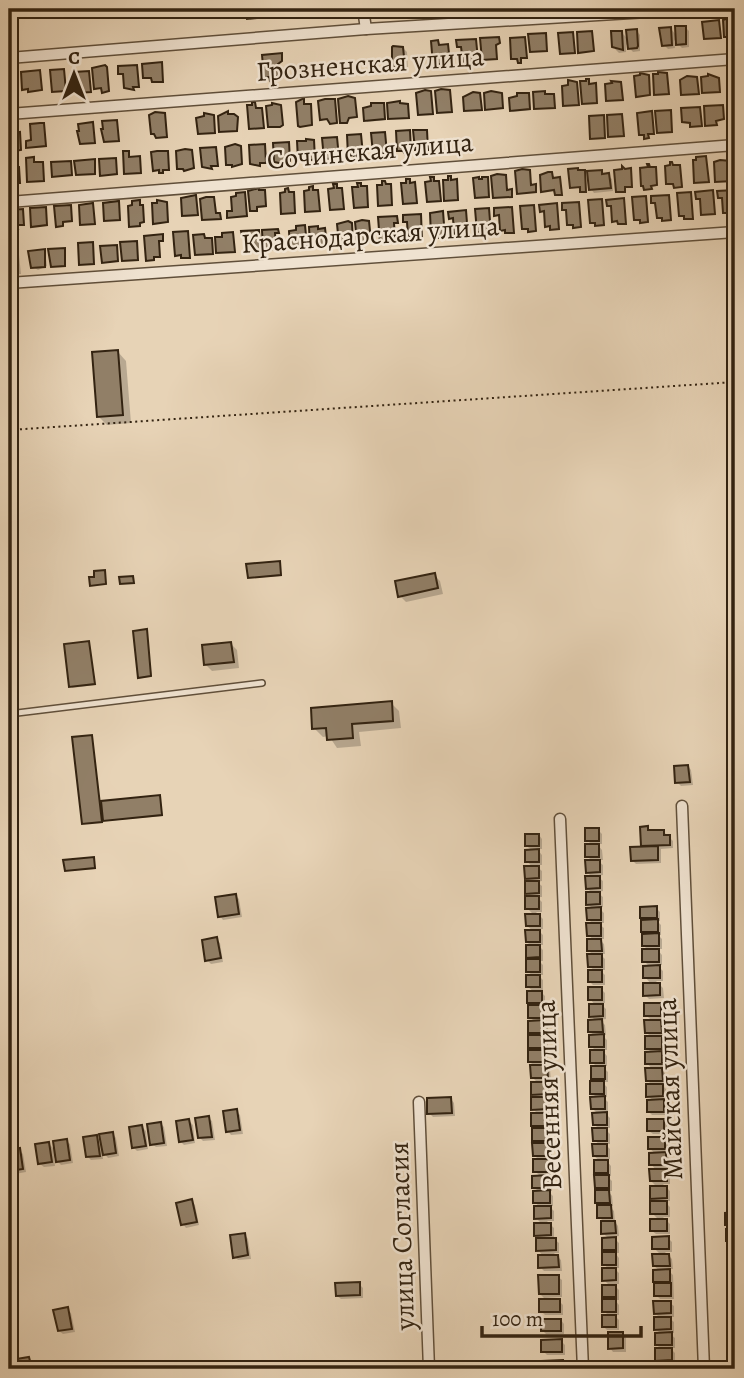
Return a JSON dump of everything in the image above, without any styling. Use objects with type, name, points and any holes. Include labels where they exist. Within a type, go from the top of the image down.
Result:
[{"type":"street","points":[[363,9],[366,29]]},
{"type":"street","points":[[9,58],[366,29],[697,9]]},
{"type":"street","name":"Грозненская улица","points":[[9,114],[735,59]]},
{"type":"street","name":"Сочинская улица","points":[[9,202],[735,145]]},
{"type":"street","name":"Краснодарская улица","points":[[9,283],[735,232]]},
{"type":"street","name":"Майская улица","points":[[682,806],[704,1369]]},
{"type":"street","name":"Весенняя улица","points":[[560,819],[583,1369]]},
{"type":"street","name":"улица Согласия","points":[[419,1102],[429,1369]]},
{"type":"lane","points":[[9,714],[262,683]]},
{"type":"path","points":[[9,430],[735,382]]},
{"type":"building","points":[[246,9],[265,9],[266,17],[247,19]]},
{"type":"building","points":[[732,17],[735,19],[735,37],[724,37],[723,20]]},
{"type":"building","points":[[719,20],[721,38],[704,39],[702,22]]},
{"type":"building","points":[[675,26],[686,26],[686,44],[676,45]]},
{"type":"building","points":[[671,27],[672,45],[662,46],[659,28]]},
{"type":"building","points":[[637,29],[638,46],[628,49],[626,30]]},
{"type":"building","points":[[592,31],[594,51],[578,53],[577,32]]},
{"type":"building","points":[[611,31],[622,31],[623,50],[612,47]]},
{"type":"building","points":[[573,32],[575,53],[560,54],[558,33]]},
{"type":"building","points":[[546,33],[547,51],[530,52],[528,34]]},
{"type":"building","points":[[499,37],[500,43],[496,45],[497,59],[482,60],[480,38]]},
{"type":"building","points":[[525,37],[527,58],[521,58],[521,63],[518,63],[517,59],[511,59],[510,38]]},
{"type":"building","points":[[476,39],[478,60],[463,62],[461,47],[457,47],[456,40]]},
{"type":"building","points":[[438,40],[439,45],[448,44],[450,63],[433,65],[431,41]]},
{"type":"building","points":[[393,46],[403,47],[405,67],[392,67]]},
{"type":"building","points":[[282,53],[282,61],[278,64],[279,76],[273,76],[270,81],[269,77],[264,77],[262,55]]},
{"type":"building","points":[[162,62],[163,82],[152,82],[151,78],[143,78],[142,64]]},
{"type":"building","points":[[105,65],[109,91],[102,93],[101,88],[94,89],[92,68]]},
{"type":"building","points":[[137,65],[139,87],[133,87],[134,90],[124,88],[123,74],[118,74],[118,66]]},
{"type":"building","points":[[64,69],[66,91],[52,92],[50,70]]},
{"type":"building","points":[[731,69],[735,69],[733,90]]},
{"type":"building","points":[[40,70],[42,90],[22,90],[21,72]]},
{"type":"building","points":[[89,71],[91,92],[76,93],[74,72]]},
{"type":"building","points":[[16,72],[17,90],[9,93],[9,73]]},
{"type":"building","points":[[640,73],[649,75],[650,95],[636,97],[634,76]]},
{"type":"building","points":[[667,73],[669,94],[654,95],[653,74]]},
{"type":"building","points":[[708,74],[719,78],[720,92],[702,93],[701,77]]},
{"type":"building","points":[[687,76],[697,77],[699,94],[681,95],[680,80]]},
{"type":"building","points":[[589,79],[589,84],[596,83],[597,103],[582,104],[580,81]]},
{"type":"building","points":[[568,80],[577,82],[579,105],[563,106],[562,86],[568,85]]},
{"type":"building","points":[[611,81],[621,82],[623,100],[606,101],[605,84],[612,83]]},
{"type":"building","points":[[450,90],[452,112],[437,113],[435,91]]},
{"type":"building","points":[[431,91],[433,114],[418,115],[416,93]]},
{"type":"building","points":[[545,91],[545,94],[554,94],[555,108],[534,109],[533,92]]},
{"type":"building","points":[[473,92],[480,93],[482,110],[464,111],[463,97]]},
{"type":"building","points":[[484,93],[502,93],[503,108],[485,110]]},
{"type":"building","points":[[517,93],[529,93],[530,109],[510,111],[509,98],[517,96]]},
{"type":"building","points":[[348,96],[355,98],[357,117],[349,118],[347,123],[340,123],[338,99]]},
{"type":"building","points":[[304,98],[304,104],[311,104],[312,125],[300,127],[296,102]]},
{"type":"building","points":[[335,99],[337,123],[330,124],[327,119],[320,120],[318,101]]},
{"type":"building","points":[[400,101],[408,104],[409,118],[388,119],[387,103]]},
{"type":"building","points":[[252,102],[255,102],[256,108],[262,108],[264,128],[249,129],[247,105],[252,105]]},
{"type":"building","points":[[272,103],[281,105],[283,125],[280,127],[268,127],[266,106]]},
{"type":"building","points":[[371,103],[384,103],[385,119],[364,121],[363,108],[371,106]]},
{"type":"building","points":[[723,105],[724,119],[716,121],[717,125],[705,126],[704,106]]},
{"type":"building","points":[[700,107],[702,126],[690,127],[690,123],[682,122],[681,108]]},
{"type":"building","points":[[671,110],[672,132],[657,133],[655,111]]},
{"type":"building","points":[[228,111],[228,114],[238,117],[237,131],[219,132],[218,116]]},
{"type":"building","points":[[652,111],[654,134],[648,134],[649,138],[644,139],[644,135],[639,135],[637,113]]},
{"type":"building","points":[[155,112],[165,113],[167,137],[156,138],[151,134],[149,115]]},
{"type":"building","points":[[204,113],[214,115],[215,133],[198,134],[196,118],[204,116]]},
{"type":"building","points":[[622,114],[624,136],[608,137],[607,115]]},
{"type":"building","points":[[604,115],[605,138],[590,139],[589,116]]},
{"type":"building","points":[[117,120],[119,141],[104,142],[102,121]]},
{"type":"building","points":[[93,122],[95,143],[80,144],[78,124]]},
{"type":"building","points":[[44,123],[46,146],[26,148],[26,141],[31,140],[30,124]]},
{"type":"building","points":[[9,127],[12,133],[20,132],[21,150],[14,151],[14,146],[9,146]]},
{"type":"building","points":[[410,130],[411,151],[405,151],[405,154],[403,151],[397,151],[396,131]]},
{"type":"building","points":[[413,130],[427,130],[428,150],[421,150],[419,153],[419,150],[415,150]]},
{"type":"building","points":[[385,132],[387,153],[381,153],[382,157],[378,157],[378,153],[373,154],[371,133]]},
{"type":"building","points":[[361,134],[363,155],[357,155],[358,158],[354,159],[354,155],[348,156],[347,135]]},
{"type":"building","points":[[337,137],[339,158],[324,159],[322,138]]},
{"type":"building","points":[[314,140],[315,159],[305,162],[305,159],[298,160],[297,141]]},
{"type":"building","points":[[289,142],[290,161],[284,161],[284,164],[274,162],[273,143]]},
{"type":"building","points":[[235,144],[241,146],[242,164],[232,167],[226,165],[225,147]]},
{"type":"building","points":[[265,144],[266,163],[260,163],[260,166],[250,164],[249,145]]},
{"type":"building","points":[[216,147],[218,166],[211,166],[212,169],[202,167],[200,148]]},
{"type":"building","points":[[192,150],[194,168],[184,171],[177,169],[176,151]]},
{"type":"building","points":[[123,151],[129,151],[129,157],[140,156],[141,173],[124,174]]},
{"type":"building","points":[[168,151],[169,170],[163,170],[163,173],[159,173],[159,170],[153,171],[151,152]]},
{"type":"building","points":[[706,156],[709,182],[694,183],[693,160]]},
{"type":"building","points":[[34,157],[34,162],[43,162],[44,181],[27,182],[26,158]]},
{"type":"building","points":[[116,158],[117,174],[100,176],[99,159]]},
{"type":"building","points":[[95,159],[95,174],[76,175],[74,161]]},
{"type":"building","points":[[71,161],[72,175],[52,177],[51,162]]},
{"type":"building","points":[[731,161],[733,181],[715,182],[714,162]]},
{"type":"building","points":[[670,162],[680,165],[682,187],[674,188],[673,184],[666,184],[665,166],[670,165]]},
{"type":"building","points":[[647,164],[656,167],[657,185],[644,190],[641,186],[640,168],[648,167]]},
{"type":"building","points":[[622,166],[625,169],[631,168],[632,187],[625,187],[625,192],[616,192],[614,170],[622,169]]},
{"type":"building","points":[[9,167],[19,167],[20,183],[9,183]]},
{"type":"building","points":[[568,169],[585,170],[586,192],[580,192],[580,187],[570,188]]},
{"type":"building","points":[[530,170],[531,185],[536,184],[536,192],[517,194],[515,171]]},
{"type":"building","points":[[602,170],[602,174],[609,173],[611,188],[589,190],[587,171]]},
{"type":"building","points":[[552,172],[553,178],[560,177],[562,195],[555,195],[554,190],[541,192],[540,175]]},
{"type":"building","points":[[506,175],[507,190],[512,189],[512,197],[493,198],[491,176]]},
{"type":"building","points":[[448,176],[451,176],[451,180],[457,179],[458,200],[444,201],[443,180],[448,180]]},
{"type":"building","points":[[430,177],[439,181],[441,201],[427,202],[425,182],[431,181]]},
{"type":"building","points":[[488,177],[489,197],[475,198],[473,178]]},
{"type":"building","points":[[406,179],[410,179],[410,183],[415,182],[417,203],[403,204],[401,183],[406,183]]},
{"type":"building","points":[[382,181],[391,184],[392,205],[378,206],[377,185],[382,185]]},
{"type":"building","points":[[357,183],[367,186],[368,207],[354,208],[352,187],[358,187]]},
{"type":"building","points":[[333,184],[342,188],[344,209],[330,210],[328,189],[334,188]]},
{"type":"building","points":[[313,186],[313,190],[318,190],[320,211],[305,212],[304,191]]},
{"type":"building","points":[[259,188],[265,190],[266,206],[250,211],[248,191]]},
{"type":"building","points":[[288,188],[289,192],[294,192],[295,213],[281,214],[280,193]]},
{"type":"building","points":[[713,190],[715,214],[701,215],[700,199],[696,199],[695,192]]},
{"type":"building","points":[[735,190],[735,215],[729,216],[729,213],[723,213],[722,198],[718,198],[717,191]]},
{"type":"building","points":[[245,192],[247,216],[227,218],[227,211],[232,211],[231,197]]},
{"type":"building","points":[[691,192],[693,219],[684,219],[684,216],[679,216],[677,193]]},
{"type":"building","points":[[196,195],[198,215],[182,216],[181,198]]},
{"type":"building","points":[[669,195],[671,220],[662,221],[662,218],[657,218],[651,196]]},
{"type":"building","points":[[646,196],[648,222],[640,223],[640,220],[634,220],[632,197]]},
{"type":"building","points":[[214,197],[216,213],[220,213],[221,219],[202,220],[200,199]]},
{"type":"building","points":[[624,198],[626,224],[612,222],[611,206],[607,206],[606,200]]},
{"type":"building","points":[[602,199],[604,225],[595,226],[595,223],[590,223],[588,200]]},
{"type":"building","points":[[140,200],[144,222],[140,223],[140,226],[129,227],[128,206],[132,205],[132,201]]},
{"type":"building","points":[[157,200],[167,202],[168,222],[153,224],[152,203],[157,203]]},
{"type":"building","points":[[119,201],[120,220],[104,221],[103,203]]},
{"type":"building","points":[[579,202],[581,227],[573,228],[573,225],[567,225],[566,210],[562,210],[562,203]]},
{"type":"building","points":[[93,203],[95,224],[80,225],[79,205]]},
{"type":"building","points":[[557,203],[559,229],[550,230],[550,226],[545,227],[544,211],[540,212],[539,205]]},
{"type":"building","points":[[71,205],[72,221],[63,222],[63,226],[56,227],[54,206]]},
{"type":"building","points":[[534,205],[536,231],[528,232],[528,229],[522,229],[520,206]]},
{"type":"building","points":[[46,207],[47,225],[31,227],[30,208]]},
{"type":"building","points":[[512,207],[514,233],[505,233],[505,230],[500,231],[499,215],[494,216],[494,208]]},
{"type":"building","points":[[489,208],[491,234],[483,235],[482,232],[477,232],[475,209]]},
{"type":"building","points":[[23,209],[24,225],[17,225],[18,229],[9,229],[9,210]]},
{"type":"building","points":[[466,210],[468,236],[460,237],[460,233],[454,234],[453,218],[449,219],[448,212]]},
{"type":"building","points":[[443,211],[445,238],[431,236],[430,213]]},
{"type":"building","points":[[421,214],[422,240],[414,240],[414,237],[408,237],[407,222],[403,222],[403,215]]},
{"type":"building","points":[[397,216],[398,223],[394,223],[395,238],[380,243],[378,217]]},
{"type":"building","points":[[348,221],[352,223],[353,243],[344,246],[344,243],[339,244],[337,224]]},
{"type":"building","points":[[369,221],[371,241],[362,244],[357,242],[355,222]]},
{"type":"building","points":[[305,225],[307,246],[290,248],[289,231],[296,230],[296,226]]},
{"type":"building","points":[[318,226],[318,229],[325,228],[327,245],[310,246],[309,227]]},
{"type":"building","points":[[278,229],[279,233],[275,233],[276,249],[263,250],[262,230]]},
{"type":"building","points":[[259,230],[260,250],[246,251],[245,235],[242,236],[241,231]]},
{"type":"building","points":[[188,231],[190,258],[175,256],[173,232]]},
{"type":"building","points":[[233,232],[235,252],[216,253],[215,237]]},
{"type":"building","points":[[163,234],[163,241],[159,241],[160,257],[146,261],[144,236]]},
{"type":"building","points":[[204,234],[205,238],[212,238],[213,254],[195,255],[193,235]]},
{"type":"building","points":[[137,241],[138,260],[122,261],[120,242]]},
{"type":"building","points":[[93,242],[94,264],[79,265],[78,243]]},
{"type":"building","points":[[117,245],[118,261],[102,263],[100,246]]},
{"type":"building","points":[[65,248],[65,266],[51,267],[48,249]]},
{"type":"building","points":[[16,249],[18,271],[9,272],[9,250]]},
{"type":"building","points":[[45,249],[45,267],[31,268],[28,251]]},
{"type":"building","points":[[118,350],[123,415],[97,417],[92,352]]},
{"type":"building","points":[[280,561],[281,575],[248,578],[246,564]]},
{"type":"building","points":[[105,570],[106,584],[90,586],[89,577],[94,577],[94,571]]},
{"type":"building","points":[[435,573],[438,588],[398,597],[395,581]]},
{"type":"building","points":[[133,576],[134,583],[120,584],[119,577]]},
{"type":"building","points":[[147,629],[151,676],[138,678],[133,631]]},
{"type":"building","points":[[89,641],[95,684],[69,687],[64,644]]},
{"type":"building","points":[[231,642],[234,662],[204,665],[202,645]]},
{"type":"building","points":[[392,701],[393,721],[352,724],[353,738],[327,740],[326,728],[312,729],[311,708]]},
{"type":"building","points":[[92,735],[102,822],[82,824],[72,737]]},
{"type":"building","points":[[688,765],[690,782],[675,783],[674,766]]},
{"type":"building","points":[[160,795],[162,815],[103,821],[101,801]]},
{"type":"building","points":[[648,826],[648,830],[664,830],[664,835],[670,835],[670,845],[641,846],[640,827]]},
{"type":"building","points":[[585,828],[599,828],[599,841],[585,841]]},
{"type":"building","points":[[525,834],[539,834],[539,846],[525,846]]},
{"type":"building","points":[[585,844],[599,844],[599,857],[585,857]]},
{"type":"building","points":[[658,846],[658,860],[631,861],[630,847]]},
{"type":"building","points":[[539,849],[539,862],[525,862],[525,850]]},
{"type":"building","points":[[94,857],[95,868],[65,871],[63,860]]},
{"type":"building","points":[[585,860],[600,860],[600,872],[586,873]]},
{"type":"building","points":[[524,866],[539,866],[539,878],[525,879]]},
{"type":"building","points":[[585,876],[600,876],[600,888],[586,889]]},
{"type":"building","points":[[525,881],[539,881],[539,893],[525,894]]},
{"type":"building","points":[[586,892],[600,892],[600,904],[586,905]]},
{"type":"building","points":[[236,894],[239,914],[218,917],[215,897]]},
{"type":"building","points":[[525,896],[539,896],[539,909],[525,909]]},
{"type":"building","points":[[657,906],[657,918],[640,918],[640,907]]},
{"type":"building","points":[[601,907],[601,920],[587,920],[586,908]]},
{"type":"building","points":[[525,914],[540,914],[540,926],[526,926]]},
{"type":"building","points":[[658,919],[658,932],[641,932],[641,920]]},
{"type":"building","points":[[586,923],[601,923],[601,936],[587,936]]},
{"type":"building","points":[[525,930],[540,930],[540,942],[526,942]]},
{"type":"building","points":[[659,933],[659,946],[642,946],[642,934]]},
{"type":"building","points":[[217,937],[221,958],[205,961],[202,940]]},
{"type":"building","points":[[587,939],[601,939],[602,951],[587,951]]},
{"type":"building","points":[[526,945],[540,945],[540,957],[526,958]]},
{"type":"building","points":[[642,949],[659,949],[659,962],[642,962]]},
{"type":"building","points":[[587,954],[602,954],[602,967],[588,967]]},
{"type":"building","points":[[526,959],[540,959],[540,972],[526,972]]},
{"type":"building","points":[[660,965],[660,978],[643,978],[643,966]]},
{"type":"building","points":[[588,970],[602,970],[602,982],[588,982]]},
{"type":"building","points":[[526,975],[540,975],[540,987],[526,987]]},
{"type":"building","points":[[643,983],[660,983],[660,995],[643,996]]},
{"type":"building","points":[[588,987],[602,987],[602,1000],[588,1000]]},
{"type":"building","points":[[527,991],[542,991],[542,1003],[527,1003]]},
{"type":"building","points":[[644,1003],[661,1003],[661,1016],[644,1016]]},
{"type":"building","points":[[589,1004],[603,1004],[603,1016],[589,1017]]},
{"type":"building","points":[[528,1005],[542,1005],[542,1018],[528,1018]]},
{"type":"building","points":[[602,1019],[603,1032],[588,1032],[588,1020]]},
{"type":"building","points":[[545,1020],[545,1033],[528,1033],[528,1021]]},
{"type":"building","points":[[644,1020],[661,1020],[662,1033],[645,1033]]},
{"type":"building","points":[[604,1034],[604,1047],[589,1047],[589,1035]]},
{"type":"building","points":[[528,1035],[545,1035],[545,1048],[528,1048]]},
{"type":"building","points":[[645,1036],[662,1036],[662,1049],[645,1049]]},
{"type":"building","points":[[528,1050],[545,1050],[545,1062],[528,1062]]},
{"type":"building","points":[[590,1050],[604,1050],[604,1063],[590,1063]]},
{"type":"building","points":[[662,1051],[662,1064],[645,1064],[645,1052]]},
{"type":"building","points":[[530,1065],[547,1065],[548,1078],[531,1078]]},
{"type":"building","points":[[591,1066],[605,1066],[605,1079],[591,1079]]},
{"type":"building","points":[[645,1068],[662,1068],[663,1081],[646,1081]]},
{"type":"building","points":[[590,1081],[604,1081],[604,1094],[590,1094]]},
{"type":"building","points":[[531,1082],[548,1082],[548,1094],[531,1095]]},
{"type":"building","points":[[646,1084],[663,1084],[663,1096],[646,1097]]},
{"type":"building","points":[[605,1096],[605,1109],[591,1109],[590,1097]]},
{"type":"building","points":[[451,1097],[452,1113],[427,1114],[427,1098]]},
{"type":"building","points":[[531,1097],[548,1097],[548,1109],[531,1110]]},
{"type":"building","points":[[664,1099],[664,1112],[647,1112],[647,1100]]},
{"type":"building","points":[[237,1109],[240,1130],[226,1132],[223,1111]]},
{"type":"building","points":[[607,1112],[607,1125],[593,1125],[592,1113]]},
{"type":"building","points":[[531,1113],[548,1113],[548,1126],[531,1126]]},
{"type":"building","points":[[209,1116],[212,1137],[198,1138],[195,1118]]},
{"type":"building","points":[[189,1119],[193,1140],[179,1142],[176,1121]]},
{"type":"building","points":[[647,1119],[664,1119],[664,1131],[647,1131]]},
{"type":"building","points":[[161,1122],[164,1143],[150,1145],[147,1124]]},
{"type":"building","points":[[142,1125],[146,1146],[132,1148],[129,1127]]},
{"type":"building","points":[[532,1128],[549,1128],[549,1141],[532,1141]]},
{"type":"building","points":[[592,1128],[607,1128],[607,1141],[593,1141]]},
{"type":"building","points":[[113,1132],[116,1153],[103,1155],[99,1134]]},
{"type":"building","points":[[97,1135],[100,1156],[86,1157],[83,1137]]},
{"type":"building","points":[[648,1137],[665,1137],[665,1149],[648,1149]]},
{"type":"building","points":[[67,1139],[70,1160],[56,1162],[53,1141]]},
{"type":"building","points":[[49,1142],[52,1162],[38,1164],[35,1144]]},
{"type":"building","points":[[532,1143],[549,1143],[549,1156],[533,1156]]},
{"type":"building","points":[[592,1144],[607,1144],[607,1156],[593,1156]]},
{"type":"building","points":[[20,1148],[23,1169],[9,1171],[9,1150]]},
{"type":"building","points":[[666,1152],[666,1165],[649,1165],[649,1153]]},
{"type":"building","points":[[533,1159],[550,1159],[550,1172],[533,1172]]},
{"type":"building","points":[[594,1160],[608,1160],[608,1173],[594,1173]]},
{"type":"building","points":[[649,1169],[667,1169],[667,1181],[650,1181]]},
{"type":"building","points":[[549,1175],[549,1188],[532,1188],[532,1176]]},
{"type":"building","points":[[594,1175],[609,1175],[609,1188],[595,1188]]},
{"type":"building","points":[[650,1186],[667,1186],[667,1198],[650,1199]]},
{"type":"building","points":[[550,1190],[550,1203],[533,1203],[533,1191]]},
{"type":"building","points":[[595,1190],[609,1190],[610,1203],[595,1203]]},
{"type":"building","points":[[192,1199],[197,1222],[181,1225],[176,1203]]},
{"type":"building","points":[[650,1201],[667,1201],[667,1214],[650,1214]]},
{"type":"building","points":[[597,1205],[611,1205],[612,1218],[597,1218]]},
{"type":"building","points":[[534,1206],[551,1206],[551,1218],[534,1219]]},
{"type":"building","points":[[735,1212],[735,1225],[725,1225],[725,1213]]},
{"type":"building","points":[[650,1219],[667,1219],[667,1231],[650,1231]]},
{"type":"building","points":[[601,1221],[615,1221],[616,1233],[601,1234]]},
{"type":"building","points":[[534,1223],[551,1223],[551,1235],[534,1236]]},
{"type":"building","points":[[735,1228],[735,1241],[726,1241],[726,1229]]},
{"type":"building","points":[[245,1233],[248,1255],[233,1258],[230,1235]]},
{"type":"building","points":[[669,1236],[669,1249],[652,1249],[652,1237]]},
{"type":"building","points":[[616,1237],[616,1250],[602,1250],[602,1238]]},
{"type":"building","points":[[536,1238],[556,1238],[556,1250],[536,1251]]},
{"type":"building","points":[[727,1245],[735,1245],[735,1258],[727,1258]]},
{"type":"building","points":[[602,1252],[616,1252],[616,1265],[602,1265]]},
{"type":"building","points":[[652,1254],[669,1254],[670,1266],[653,1266]]},
{"type":"building","points":[[538,1255],[558,1255],[559,1267],[538,1268]]},
{"type":"building","points":[[727,1259],[735,1259],[735,1272],[727,1272]]},
{"type":"building","points":[[602,1268],[616,1268],[616,1280],[602,1281]]},
{"type":"building","points":[[670,1269],[670,1282],[653,1282],[653,1270]]},
{"type":"building","points":[[728,1274],[735,1274],[735,1287],[728,1287]]},
{"type":"building","points":[[538,1275],[559,1275],[559,1294],[539,1294]]},
{"type":"building","points":[[360,1282],[360,1295],[336,1296],[335,1283]]},
{"type":"building","points":[[654,1283],[671,1283],[671,1296],[654,1296]]},
{"type":"building","points":[[602,1285],[616,1285],[616,1297],[602,1297]]},
{"type":"building","points":[[735,1290],[735,1303],[729,1303],[729,1291]]},
{"type":"building","points":[[539,1299],[560,1299],[560,1312],[539,1312]]},
{"type":"building","points":[[602,1299],[616,1299],[616,1312],[602,1312]]},
{"type":"building","points":[[653,1301],[671,1301],[671,1313],[654,1314]]},
{"type":"building","points":[[68,1307],[72,1329],[58,1331],[53,1310]]},
{"type":"building","points":[[735,1308],[735,1321],[731,1321],[731,1309]]},
{"type":"building","points":[[602,1315],[616,1315],[616,1327],[602,1327]]},
{"type":"building","points":[[654,1317],[671,1317],[671,1329],[654,1330]]},
{"type":"building","points":[[541,1319],[561,1319],[561,1331],[541,1331]]},
{"type":"building","points":[[730,1324],[735,1324],[735,1337],[730,1337]]},
{"type":"building","points":[[608,1332],[623,1332],[623,1348],[608,1349]]},
{"type":"building","points":[[672,1332],[672,1345],[655,1345],[655,1333]]},
{"type":"building","points":[[562,1339],[562,1352],[541,1352],[541,1340]]},
{"type":"building","points":[[731,1341],[735,1341],[735,1354],[731,1354]]},
{"type":"building","points":[[655,1348],[672,1348],[672,1360],[655,1361]]},
{"type":"building","points":[[29,1357],[32,1369],[17,1369],[16,1359]]},
{"type":"building","points":[[563,1360],[563,1369],[542,1369],[542,1361]]},
{"type":"building","points":[[656,1365],[673,1365],[673,1369],[656,1369]]}]
